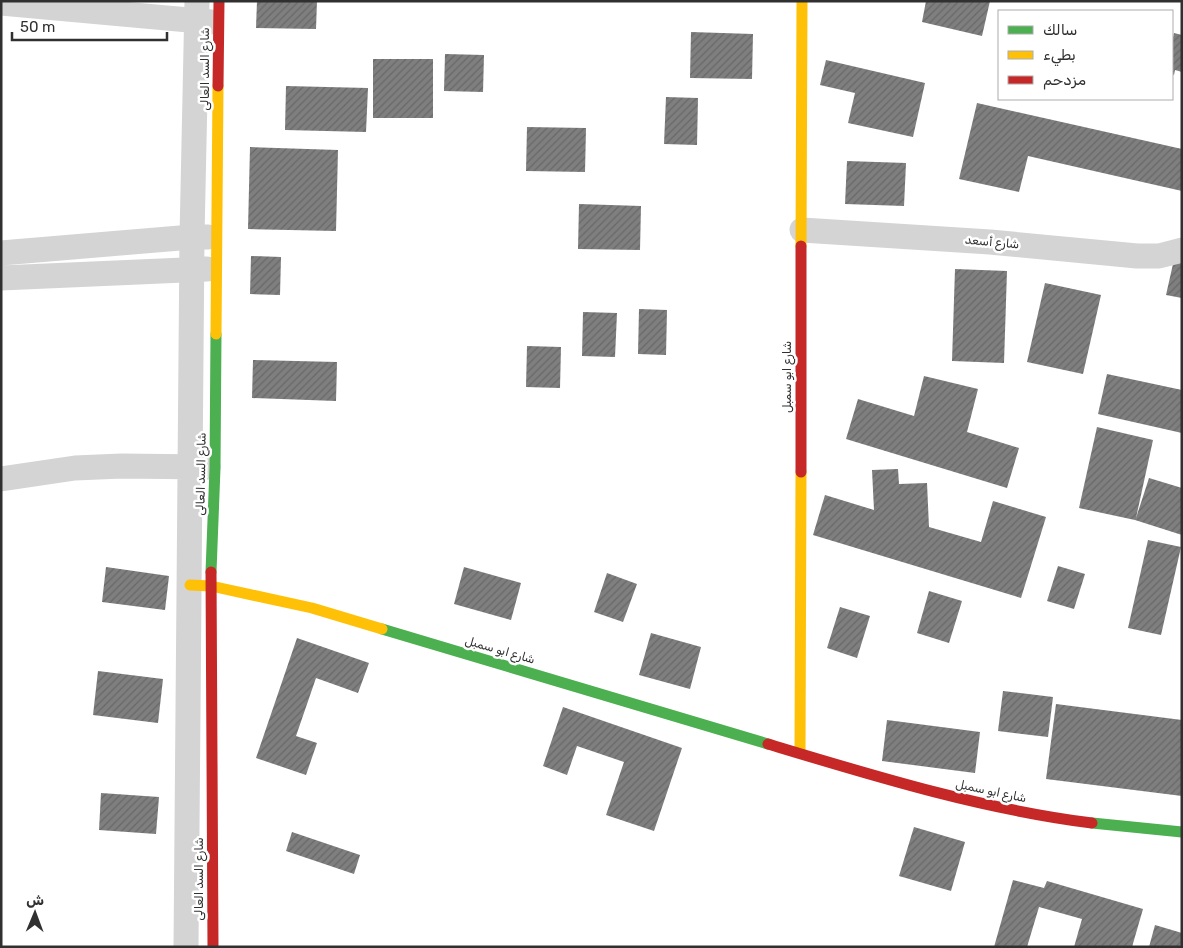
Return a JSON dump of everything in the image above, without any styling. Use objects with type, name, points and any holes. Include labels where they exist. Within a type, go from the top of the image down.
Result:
[{"type":"street","name":"شارع ابو سمبل","points":[[800,752],[802,1]]},
{"type":"street","points":[[1,3],[208,11],[192,237],[192,270],[203,467],[201,586],[186,947]]},
{"type":"street","name":"شارع السد العالى","points":[[203,467],[218,237],[208,11]]},
{"type":"street","name":"شارع أسعد","points":[[802,230],[990,242],[1137,256],[1160,256],[1182,250]]},
{"type":"street","points":[[1,253],[192,237],[218,237]]},
{"type":"street","points":[[1,278],[217,269]]},
{"type":"street","points":[[1,479],[75,468],[203,467]]},
{"type":"street","name":"شارع ابو سمبل","points":[[201,586],[312,608],[908,785],[1018,811],[1084,822],[1182,832]]},
{"type":"street","name":"شارع السد العالى","points":[[201,586],[213,947]]},
{"type":"building","points":[[257,1],[317,1],[316,29],[256,28]]},
{"type":"building","points":[[926,1],[990,1],[982,36],[922,22]]},
{"type":"building","points":[[691,32],[753,34],[752,79],[690,78]]},
{"type":"building","points":[[1174,33],[1182,35],[1182,72],[1175,70],[1174,75],[1173,74]]},
{"type":"building","points":[[445,54],[484,55],[483,92],[444,91]]},
{"type":"building","points":[[373,59],[433,59],[433,118],[373,118]]},
{"type":"building","points":[[826,60],[925,83],[913,137],[848,123],[855,93],[820,85]]},
{"type":"building","points":[[286,86],[368,88],[366,132],[285,130]]},
{"type":"building","points":[[666,97],[698,98],[697,145],[664,144]]},
{"type":"building","points":[[977,103],[1182,149],[1182,191],[1028,156],[1019,192],[959,179]]},
{"type":"building","points":[[527,127],[586,128],[585,172],[526,171]]},
{"type":"building","points":[[250,147],[338,150],[336,231],[248,229]]},
{"type":"building","points":[[847,161],[906,163],[904,206],[845,204]]},
{"type":"building","points":[[579,204],[641,206],[640,250],[578,249]]},
{"type":"building","points":[[1175,255],[1182,257],[1182,298],[1166,295]]},
{"type":"building","points":[[251,256],[281,257],[280,295],[250,294]]},
{"type":"building","points":[[955,269],[1007,271],[1004,363],[952,361]]},
{"type":"building","points":[[1045,283],[1101,295],[1083,374],[1027,362]]},
{"type":"building","points":[[639,309],[667,310],[666,355],[638,354]]},
{"type":"building","points":[[583,312],[617,313],[615,357],[582,356]]},
{"type":"building","points":[[527,346],[561,347],[560,388],[526,387]]},
{"type":"building","points":[[253,360],[337,362],[336,401],[252,398]]},
{"type":"building","points":[[1107,374],[1182,390],[1182,433],[1098,414]]},
{"type":"building","points":[[924,376],[978,389],[967,432],[1019,448],[1007,488],[846,439],[858,399],[914,416]]},
{"type":"building","points":[[1097,427],[1153,440],[1136,518],[1149,478],[1182,488],[1182,535],[1135,520],[1079,508]]},
{"type":"building","points":[[898,469],[899,484],[927,483],[929,527],[981,542],[993,501],[1046,517],[1021,598],[813,535],[825,495],[874,510],[872,470]]},
{"type":"building","points":[[1148,540],[1181,547],[1161,635],[1128,628]]},
{"type":"building","points":[[1058,566],[1085,574],[1074,609],[1047,601]]},
{"type":"building","points":[[106,567],[169,576],[165,610],[102,602]]},
{"type":"building","points":[[464,567],[521,583],[511,620],[454,604]]},
{"type":"building","points":[[607,573],[637,584],[623,622],[594,612]]},
{"type":"building","points":[[929,591],[962,601],[949,643],[917,633]]},
{"type":"building","points":[[840,607],[870,616],[857,658],[827,648]]},
{"type":"building","points":[[651,633],[701,647],[690,689],[639,675]]},
{"type":"building","points":[[297,638],[369,663],[358,693],[316,678],[296,736],[317,743],[306,775],[256,758]]},
{"type":"building","points":[[98,671],[163,679],[158,723],[93,715]]},
{"type":"building","points":[[1003,691],[1053,697],[1048,737],[998,731]]},
{"type":"building","points":[[1056,704],[1182,720],[1182,796],[1046,779]]},
{"type":"building","points":[[563,707],[682,748],[654,831],[606,815],[624,762],[577,746],[567,775],[543,766]]},
{"type":"building","points":[[887,720],[980,732],[975,773],[882,761]]},
{"type":"building","points":[[101,793],[159,797],[156,834],[99,830]]},
{"type":"building","points":[[914,827],[965,842],[951,891],[899,876]]},
{"type":"building","points":[[292,832],[360,855],[354,874],[286,851]]},
{"type":"building","points":[[1013,880],[1044,888],[1047,881],[1143,909],[1132,947],[1074,947],[1082,919],[1039,907],[1027,947],[994,947]]},
{"type":"building","points":[[1155,925],[1182,933],[1182,947],[1149,947]]},
{"type":"traffic: fast","points":[[211,572],[215,468],[216,334]]},
{"type":"traffic: fast","points":[[382,629],[768,744]]},
{"type":"traffic: fast","points":[[1092,823],[1182,832]]},
{"type":"traffic: slow","points":[[801,246],[802,1]]},
{"type":"traffic: slow","points":[[216,334],[218,86]]},
{"type":"traffic: slow","points":[[800,752],[801,472]]},
{"type":"traffic: slow","points":[[190,585],[211,586],[312,608],[382,629]]},
{"type":"traffic: jam","points":[[218,86],[219,1]]},
{"type":"traffic: jam","points":[[801,246],[801,472]]},
{"type":"traffic: jam","points":[[211,572],[213,947]]},
{"type":"traffic: jam","points":[[768,744],[888,779],[969,800],[1051,817],[1092,823]]}]
